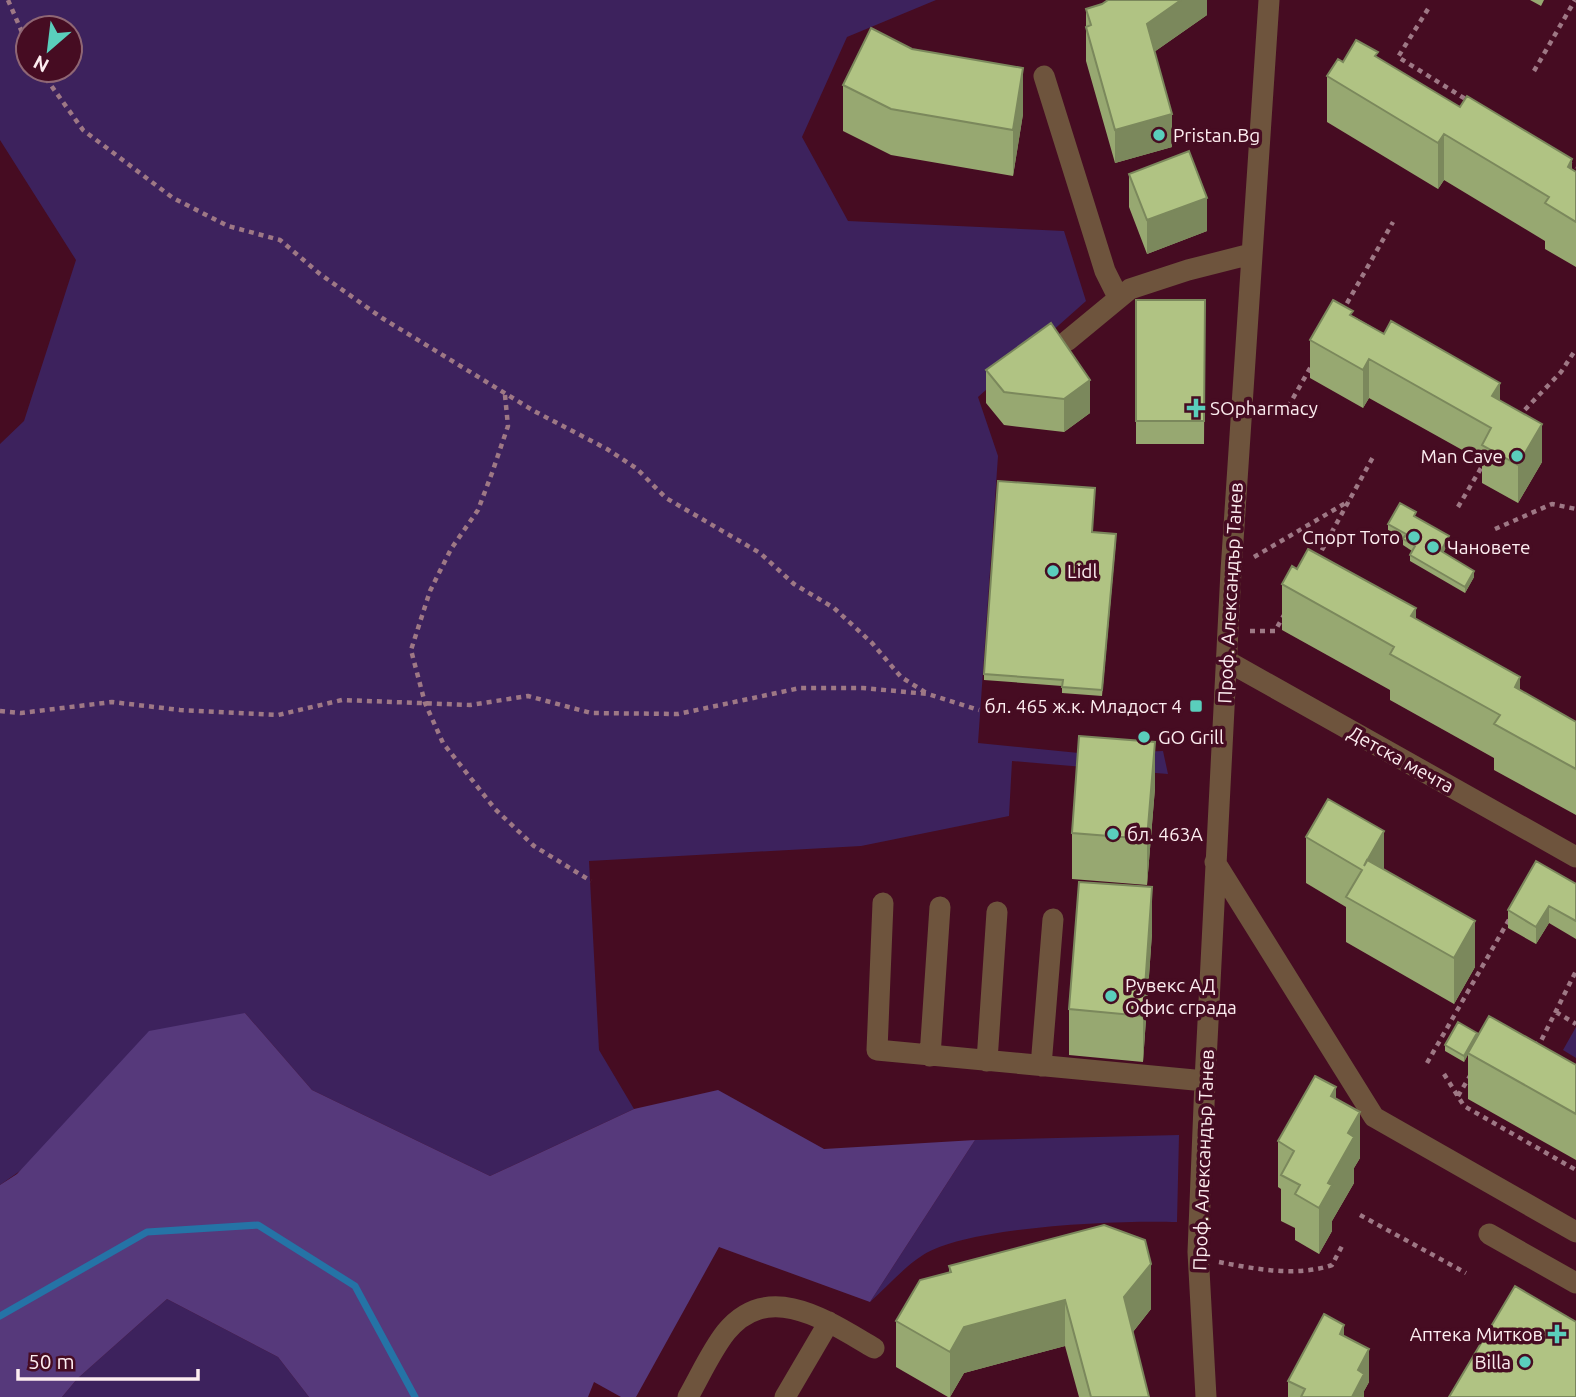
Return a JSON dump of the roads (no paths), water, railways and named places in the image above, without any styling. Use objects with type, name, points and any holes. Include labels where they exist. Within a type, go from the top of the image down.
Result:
[{"type":"street","name":"Проф. Александър Танев","points":[[1206,1397],[1198,1257],[1205,1081],[1231,571],[1265,5]]},
{"type":"street","points":[[1044,76],[1105,271],[1118,297]]},
{"type":"street","points":[[1067,341],[1130,289],[1188,270],[1251,254]]},
{"type":"street","name":"Детска мечта","points":[[1227,661],[1576,857]]},
{"type":"street","points":[[1215,862],[1374,1117],[1576,1233]]},
{"type":"street","points":[[883,903],[877,1051],[1205,1081]]},
{"type":"street","points":[[930,1056],[940,906]]},
{"type":"street","points":[[987,1061],[997,912]]},
{"type":"street","points":[[1041,1066],[1053,919]]},
{"type":"street","points":[[1489,1234],[1576,1283]]},
{"type":"street","points":[[688,1397],[724,1334],[749,1312],[779,1306],[798,1308],[874,1348]]},
{"type":"street","points":[[785,1397],[829,1322]]},
{"type":"waterway","points":[[0,1316],[147,1232],[258,1225],[355,1286],[415,1397]]},
{"type":"place","name":"Pristan.Bg","points":[[1159,135]]},
{"type":"place","name":"SOpharmacy","points":[[1196,408]]},
{"type":"place","name":"Man Cave","points":[[1517,456]]},
{"type":"place","name":"Спорт Тото","points":[[1414,537]]},
{"type":"place","name":"Чановете","points":[[1433,547]]},
{"type":"place","name":"Lidl","points":[[1053,571]]},
{"type":"place","name":"бл. 465 ж.к. Младост 4","points":[[1196,706]]},
{"type":"place","name":"GO Grill","points":[[1144,737]]},
{"type":"place","name":"бл. 463А","points":[[1113,834]]},
{"type":"place","name":"Рувекс АД Офис сграда","points":[[1111,996]]},
{"type":"place","name":"Аптека Митков","points":[[1557,1334]]},
{"type":"place","name":"Billa","points":[[1525,1362]]}]
